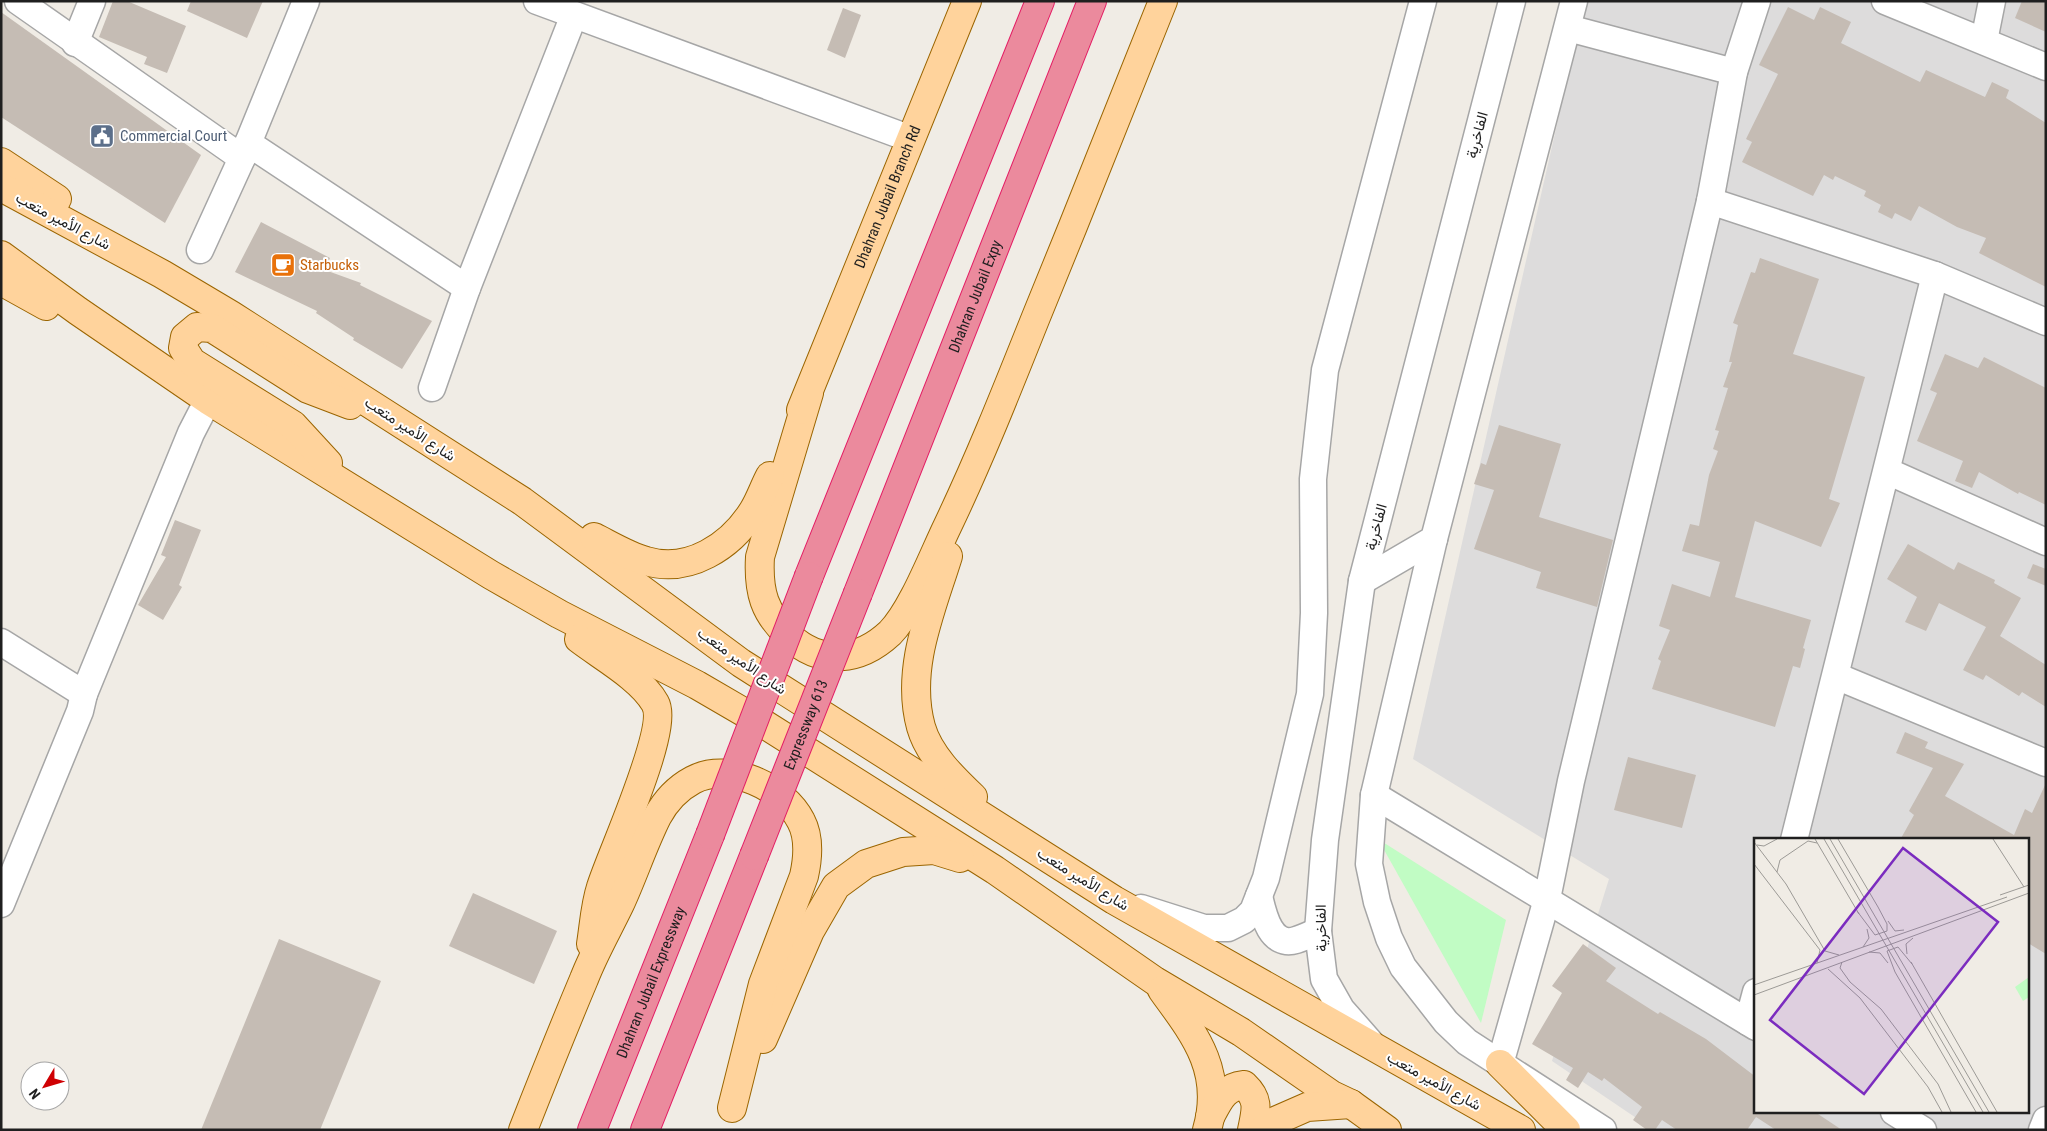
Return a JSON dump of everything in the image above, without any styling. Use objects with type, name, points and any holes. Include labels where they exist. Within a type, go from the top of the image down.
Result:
[{"type":"highway","name":"Dhahran Jubail Expressway","points":[[592,1130],[710,835],[809,576],[1040,1]]},
{"type":"highway","name":"Dhahran Jubail Expy","points":[[858,593],[1092,1]]},
{"type":"highway","name":"Expressway 613","points":[[645,1130],[858,593]]},
{"type":"main road","name":"Dhahran Jubail Branch Rd","points":[[809,393],[967,1]]},
{"type":"main road","points":[[809,393],[760,557],[759,579],[762,598],[772,617],[791,638],[828,658],[853,655],[874,646],[891,631],[909,606],[971,478],[1163,1]]},
{"type":"main road","points":[[1,162],[231,315]]},
{"type":"main road","name":"شارع الأمير متعب","points":[[1,187],[162,274],[231,315],[522,501],[741,663],[1114,900],[1521,1130]]},
{"type":"main road","points":[[1,255],[78,311],[203,396],[491,575],[731,705],[995,870],[1155,981],[1241,1032],[1332,1095],[1351,1104],[1387,1130]]},
{"type":"main road","points":[[1,281],[203,396]]},
{"type":"main road","points":[[350,488],[293,425],[192,362],[183,348],[184,337],[196,327],[212,328],[308,389],[401,424]]},
{"type":"main road","points":[[522,501],[646,561],[677,564],[699,559],[731,540],[753,511],[809,393]]},
{"type":"main road","points":[[971,478],[926,630],[916,672],[916,698],[922,728],[934,752],[949,774],[1011,834]]},
{"type":"main road","points":[[491,575],[628,676],[656,703],[659,716],[651,750],[600,888],[584,977]]},
{"type":"main road","points":[[523,1130],[584,977],[620,904],[658,816],[672,795],[694,779],[712,775],[738,775],[762,785],[789,804],[801,821],[807,840],[808,858],[804,876],[763,984],[728,1119]]},
{"type":"main road","points":[[728,1119],[810,931],[836,886],[866,864],[903,852],[934,850],[995,870]]},
{"type":"main road","points":[[1155,981],[1193,1032],[1205,1056],[1213,1085],[1209,1123]]},
{"type":"main road","points":[[1500,1064],[1566,1130]]},
{"type":"main road","points":[[1209,1123],[1220,1098],[1232,1086],[1244,1085],[1254,1094],[1256,1108],[1252,1130]]},
{"type":"main road","points":[[1263,1130],[1275,1121],[1307,1107],[1351,1104]]},
{"type":"street","points":[[18,1],[75,43],[467,288]]},
{"type":"street","points":[[75,43],[92,1]]},
{"type":"street","points":[[200,250],[245,150],[306,1]]},
{"type":"street","points":[[537,1],[911,139]]},
{"type":"street","points":[[1114,900],[1204,928],[1228,928],[1244,920],[1253,911],[1266,878],[1286,801],[1310,694],[1314,613],[1313,479],[1325,370],[1423,1]]},
{"type":"street","name":"الفاخرية","points":[[1375,1049],[1341,1009],[1324,979],[1318,931],[1325,840],[1362,581],[1512,1]]},
{"type":"street","points":[[1574,1],[1434,539],[1374,795],[1370,864],[1377,902],[1389,938],[1404,967],[1446,1022],[1467,1042],[1602,1130]]},
{"type":"street","points":[[1500,1064],[1547,899],[1573,772],[1710,201],[1734,72],[1757,1]]},
{"type":"street","points":[[1885,1],[2046,67]]},
{"type":"street","points":[[1984,41],[1992,1]]},
{"type":"street","points":[[432,388],[467,288],[574,15]]},
{"type":"street","points":[[1568,28],[1734,72]]},
{"type":"street","points":[[1710,201],[1935,275],[2046,322]]},
{"type":"street","points":[[1795,838],[1935,275]]},
{"type":"street","points":[[1,904],[80,710],[84,694],[190,433],[203,396]]},
{"type":"street","points":[[1887,471],[2046,542]]},
{"type":"street","points":[[1362,581],[1434,539]]},
{"type":"street","points":[[1,642],[84,694]]},
{"type":"street","points":[[1836,676],[2046,763]]},
{"type":"street","points":[[1374,795],[1752,1025],[1754,1008]]},
{"type":"street","points":[[1259,896],[1266,924],[1275,935],[1285,940],[1294,941],[1318,931]]},
{"type":"street","points":[[1897,1114],[1923,1130]]},
{"type":"street","points":[[2042,1130],[2046,1120]]},
{"type":"shaded area","points":[[1585,1],[2046,1],[2046,1130],[1654,1130],[1552,1061],[1609,879],[1413,759]]},
{"type":"green space","points":[[1378,839],[1506,920],[1481,1023]]},
{"type":"building","points":[[113,1],[127,1],[186,26],[167,73],[144,64],[147,57],[99,37]]},
{"type":"building","points":[[191,1],[263,1],[247,38],[187,11]]},
{"type":"building","points":[[2022,1],[2046,1],[2046,32],[2015,18]]},
{"type":"building","points":[[1788,7],[1814,20],[1820,7],[1851,22],[1841,43],[1920,82],[1926,70],[1985,97],[1992,82],[2009,90],[2006,98],[2046,123],[2046,287],[1979,253],[1986,238],[1957,227],[1919,206],[1911,221],[1895,213],[1892,219],[1878,212],[1881,205],[1864,196],[1866,191],[1835,176],[1833,180],[1824,175],[1813,196],[1742,162],[1752,142],[1746,139],[1778,74],[1759,65]]},
{"type":"building","points":[[843,8],[861,15],[845,58],[827,50]]},
{"type":"building","name":"Commercial Court","points":[[1,12],[201,155],[165,223],[1,117]]},
{"type":"building","points":[[261,222],[330,258],[325,270],[361,283],[360,285],[432,321],[402,369],[353,340],[354,338],[316,313],[317,311],[235,272]]},
{"type":"building","points":[[1760,258],[1819,279],[1793,354],[1865,377],[1829,499],[1840,503],[1821,547],[1755,521],[1735,597],[1811,620],[1803,648],[1805,649],[1800,668],[1793,666],[1775,727],[1652,689],[1661,661],[1658,659],[1670,630],[1659,626],[1672,584],[1710,597],[1720,562],[1682,551],[1690,524],[1699,526],[1709,475],[1718,451],[1713,449],[1719,431],[1715,430],[1728,388],[1723,387],[1732,362],[1729,362],[1738,325],[1733,323],[1751,272],[1755,273]]},
{"type":"building","points":[[1945,354],[1978,368],[1984,357],[2046,388],[2046,505],[2019,492],[2018,494],[1979,472],[1972,488],[1955,481],[1963,461],[1917,441],[1937,393],[1930,390]]},
{"type":"building","points":[[1499,425],[1561,444],[1539,517],[1613,540],[1597,607],[1536,588],[1541,572],[1474,549],[1494,490],[1474,484],[1481,463],[1486,465]]},
{"type":"building","points":[[175,520],[201,530],[179,585],[182,587],[163,620],[138,605],[166,557],[161,555]]},
{"type":"building","points":[[1908,544],[1954,570],[1958,562],[1995,580],[1994,583],[2021,598],[2000,636],[2046,665],[2046,707],[2022,692],[2019,696],[1986,675],[1983,680],[1963,670],[1986,627],[1939,603],[1926,631],[1905,622],[1917,597],[1887,579]]},
{"type":"building","points":[[2033,564],[2046,569],[2046,586],[2027,578]]},
{"type":"building","points":[[1905,732],[1928,742],[1925,748],[1964,764],[1945,796],[2014,835],[2025,809],[2032,813],[2046,783],[2046,954],[2030,944],[2030,838],[1901,838],[1914,815],[1909,811],[1933,768],[1896,753]]},
{"type":"building","points":[[1628,757],[1696,775],[1682,828],[1614,810]]},
{"type":"building","points":[[473,893],[557,931],[534,984],[449,946]]},
{"type":"building","points":[[279,939],[381,981],[320,1130],[201,1130]]},
{"type":"building","points":[[1583,944],[1616,968],[1606,981],[1658,1014],[1660,1012],[1706,1039],[1754,1075],[1754,1114],[1818,1114],[1842,1130],[1776,1130],[1756,1117],[1747,1130],[1677,1130],[1662,1120],[1655,1130],[1647,1130],[1633,1120],[1642,1107],[1604,1078],[1602,1081],[1588,1072],[1578,1088],[1566,1080],[1573,1068],[1532,1044],[1562,993],[1552,986]]},
{"type":"place","name":"Commercial Court","points":[[102,136]]},
{"type":"place","name":"Starbucks","points":[[283,265]]}]
